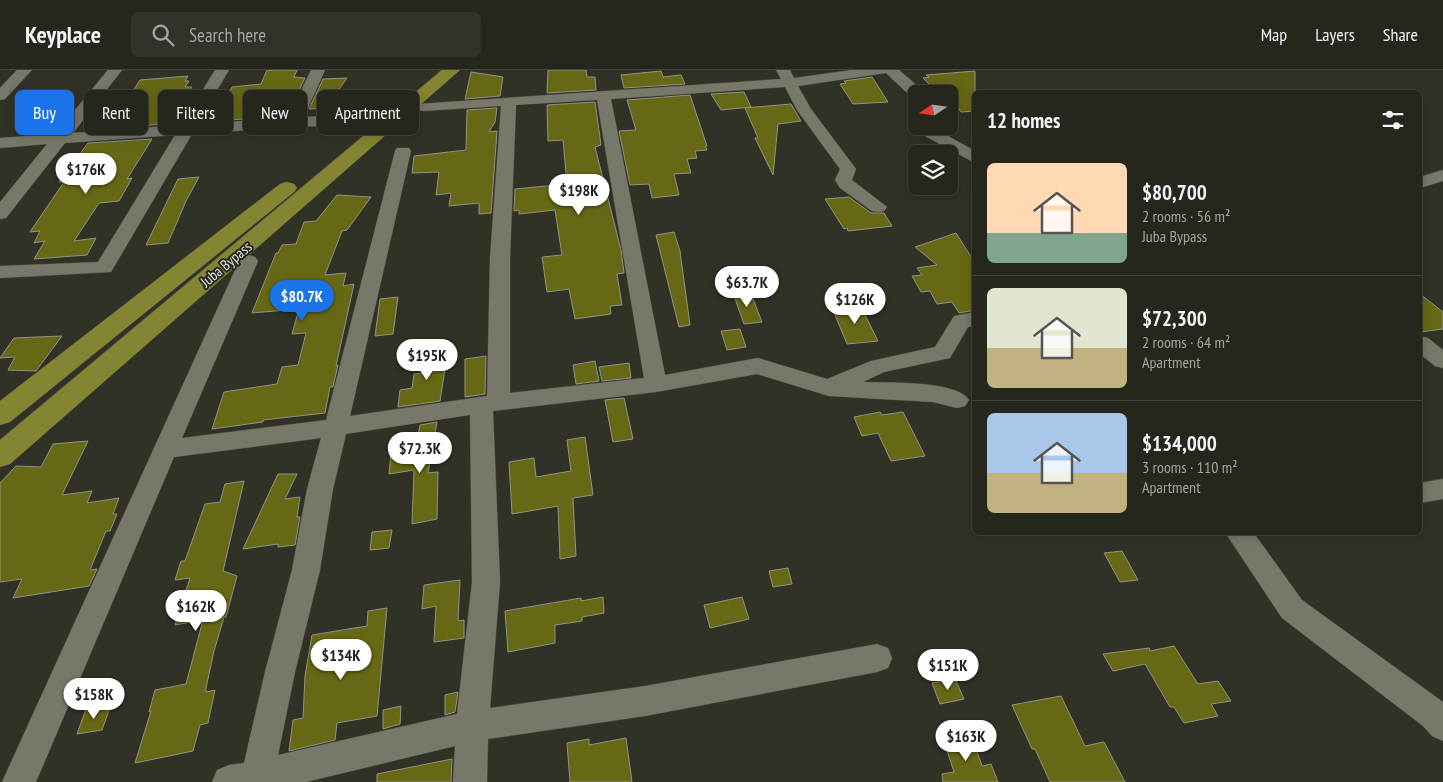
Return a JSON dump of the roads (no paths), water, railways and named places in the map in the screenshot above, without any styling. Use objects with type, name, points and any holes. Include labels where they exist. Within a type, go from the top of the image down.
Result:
[{"type":"main road","name":"Juba Bypass","points":[[408,90],[432,70]]},
{"type":"main road","name":"Juba Bypass","points":[[0,456],[452,70]]},
{"type":"main road","name":"Juba Bypass","points":[[0,415],[353,135]]},
{"type":"street","points":[[0,96],[25,70]]},
{"type":"street","points":[[0,214],[62,139],[115,70]]},
{"type":"street","points":[[209,90],[222,70]]},
{"type":"street","points":[[307,94],[318,70]]},
{"type":"street","points":[[891,70],[908,86]]},
{"type":"street","points":[[423,107],[603,95],[692,84],[786,76],[879,71]]},
{"type":"street","points":[[786,76],[804,110],[848,169],[843,180],[878,207]]},
{"type":"street","points":[[603,95],[656,384]]},
{"type":"street","points":[[470,782],[472,726],[486,582],[490,403],[509,102]]},
{"type":"street","points":[[0,143],[158,132]]},
{"type":"street","points":[[0,272],[104,268],[181,135]]},
{"type":"street","points":[[934,135],[972,156]]},
{"type":"street","points":[[247,780],[280,672],[306,570],[320,488],[403,151]]},
{"type":"street","points":[[1422,182],[1443,176]]},
{"type":"street","points":[[19,782],[248,261]]},
{"type":"street","points":[[829,388],[879,366],[942,353],[961,321],[972,319]]},
{"type":"street","points":[[1422,345],[1443,361]]},
{"type":"street","points":[[166,449],[336,427],[490,403],[656,384],[758,366],[829,388],[932,394],[948,396],[958,400]]},
{"type":"street","points":[[1240,535],[1292,609],[1434,715],[1443,725]]},
{"type":"street","points":[[247,780],[472,726],[645,701],[877,658]]}]
